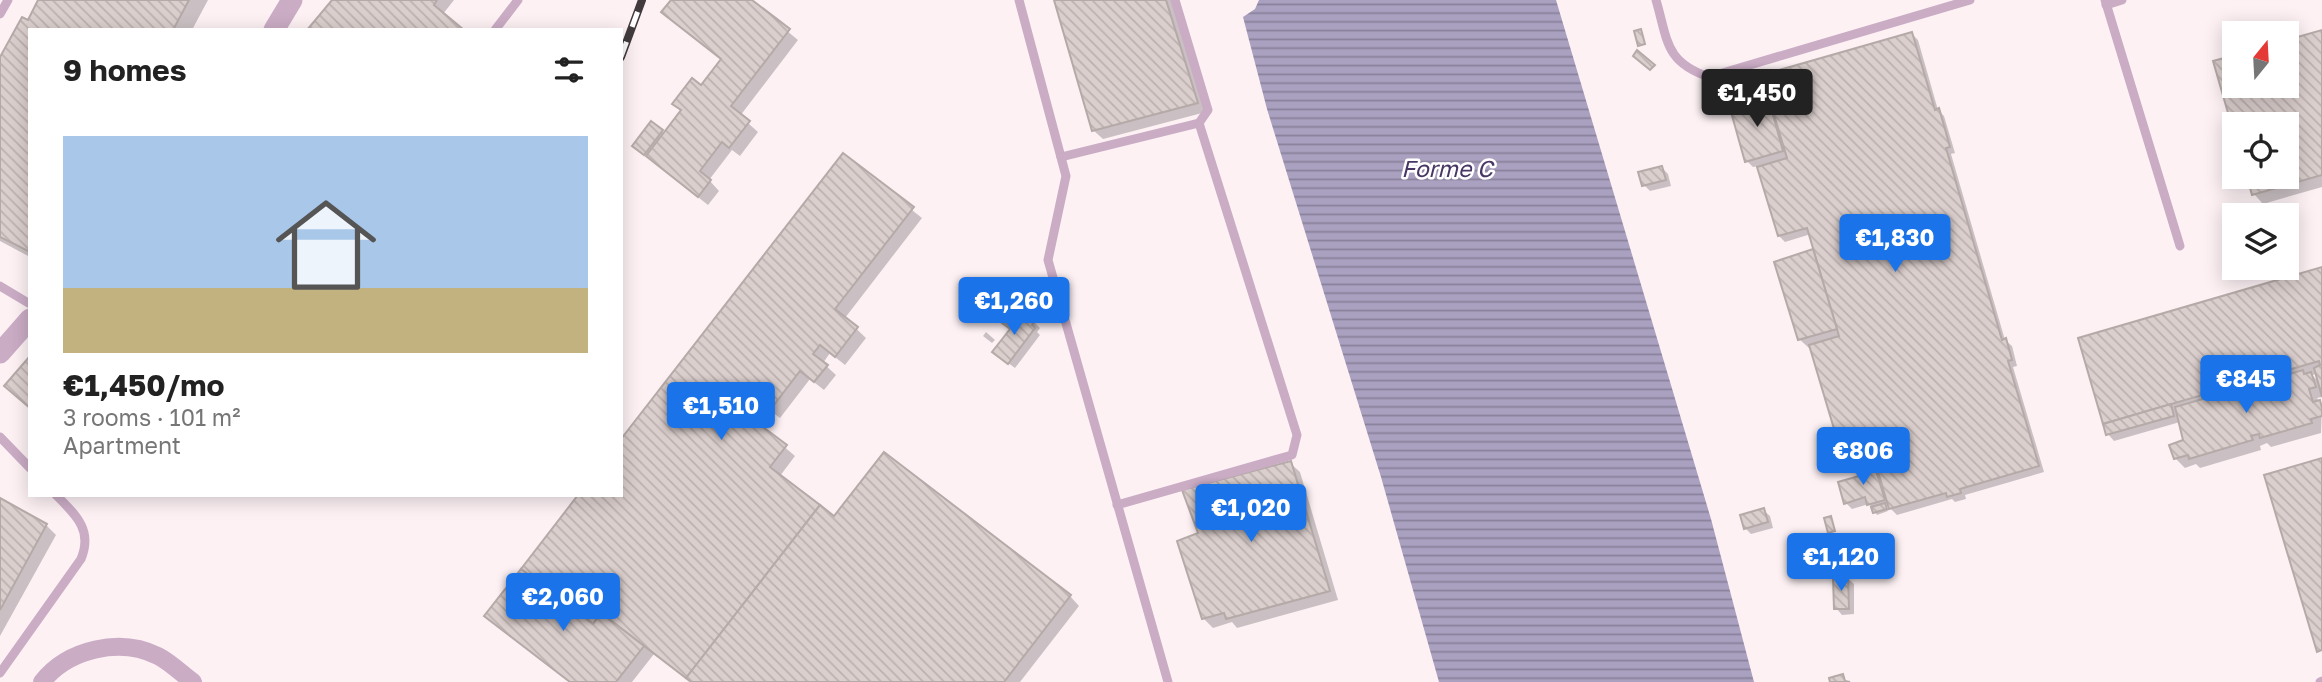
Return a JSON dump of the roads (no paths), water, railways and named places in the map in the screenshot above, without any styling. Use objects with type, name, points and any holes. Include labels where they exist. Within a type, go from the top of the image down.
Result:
[{"type":"street","points":[[275,28],[292,0]]},
{"type":"street","points":[[0,353],[28,321]]},
{"type":"street","points":[[43,682],[72,656],[103,648],[128,648],[158,656],[194,682]]},
{"type":"lane","points":[[0,14],[8,0]]},
{"type":"lane","points":[[497,28],[518,0]]},
{"type":"lane","points":[[1019,0],[1066,176],[1048,260],[1168,682]]},
{"type":"lane","points":[[1061,157],[1199,122],[1209,110],[1175,0]]},
{"type":"lane","points":[[1656,0],[1670,50],[1685,69],[1709,77],[1970,0]]},
{"type":"lane","points":[[2122,0],[2106,2],[2179,246]]},
{"type":"lane","points":[[1117,505],[1292,454],[1297,435],[1199,122]]},
{"type":"lane","points":[[0,286],[28,303]]},
{"type":"lane","points":[[0,437],[28,466]]},
{"type":"lane","points":[[0,673],[81,559],[87,546],[81,521],[59,497]]},
{"type":"water","name":"Forme C","points":[[1259,0],[1556,0],[1711,519],[1754,682],[1439,682],[1381,477],[1267,109],[1243,17],[1255,9]]},
{"type":"railway","points":[[623,52],[642,0]]}]
